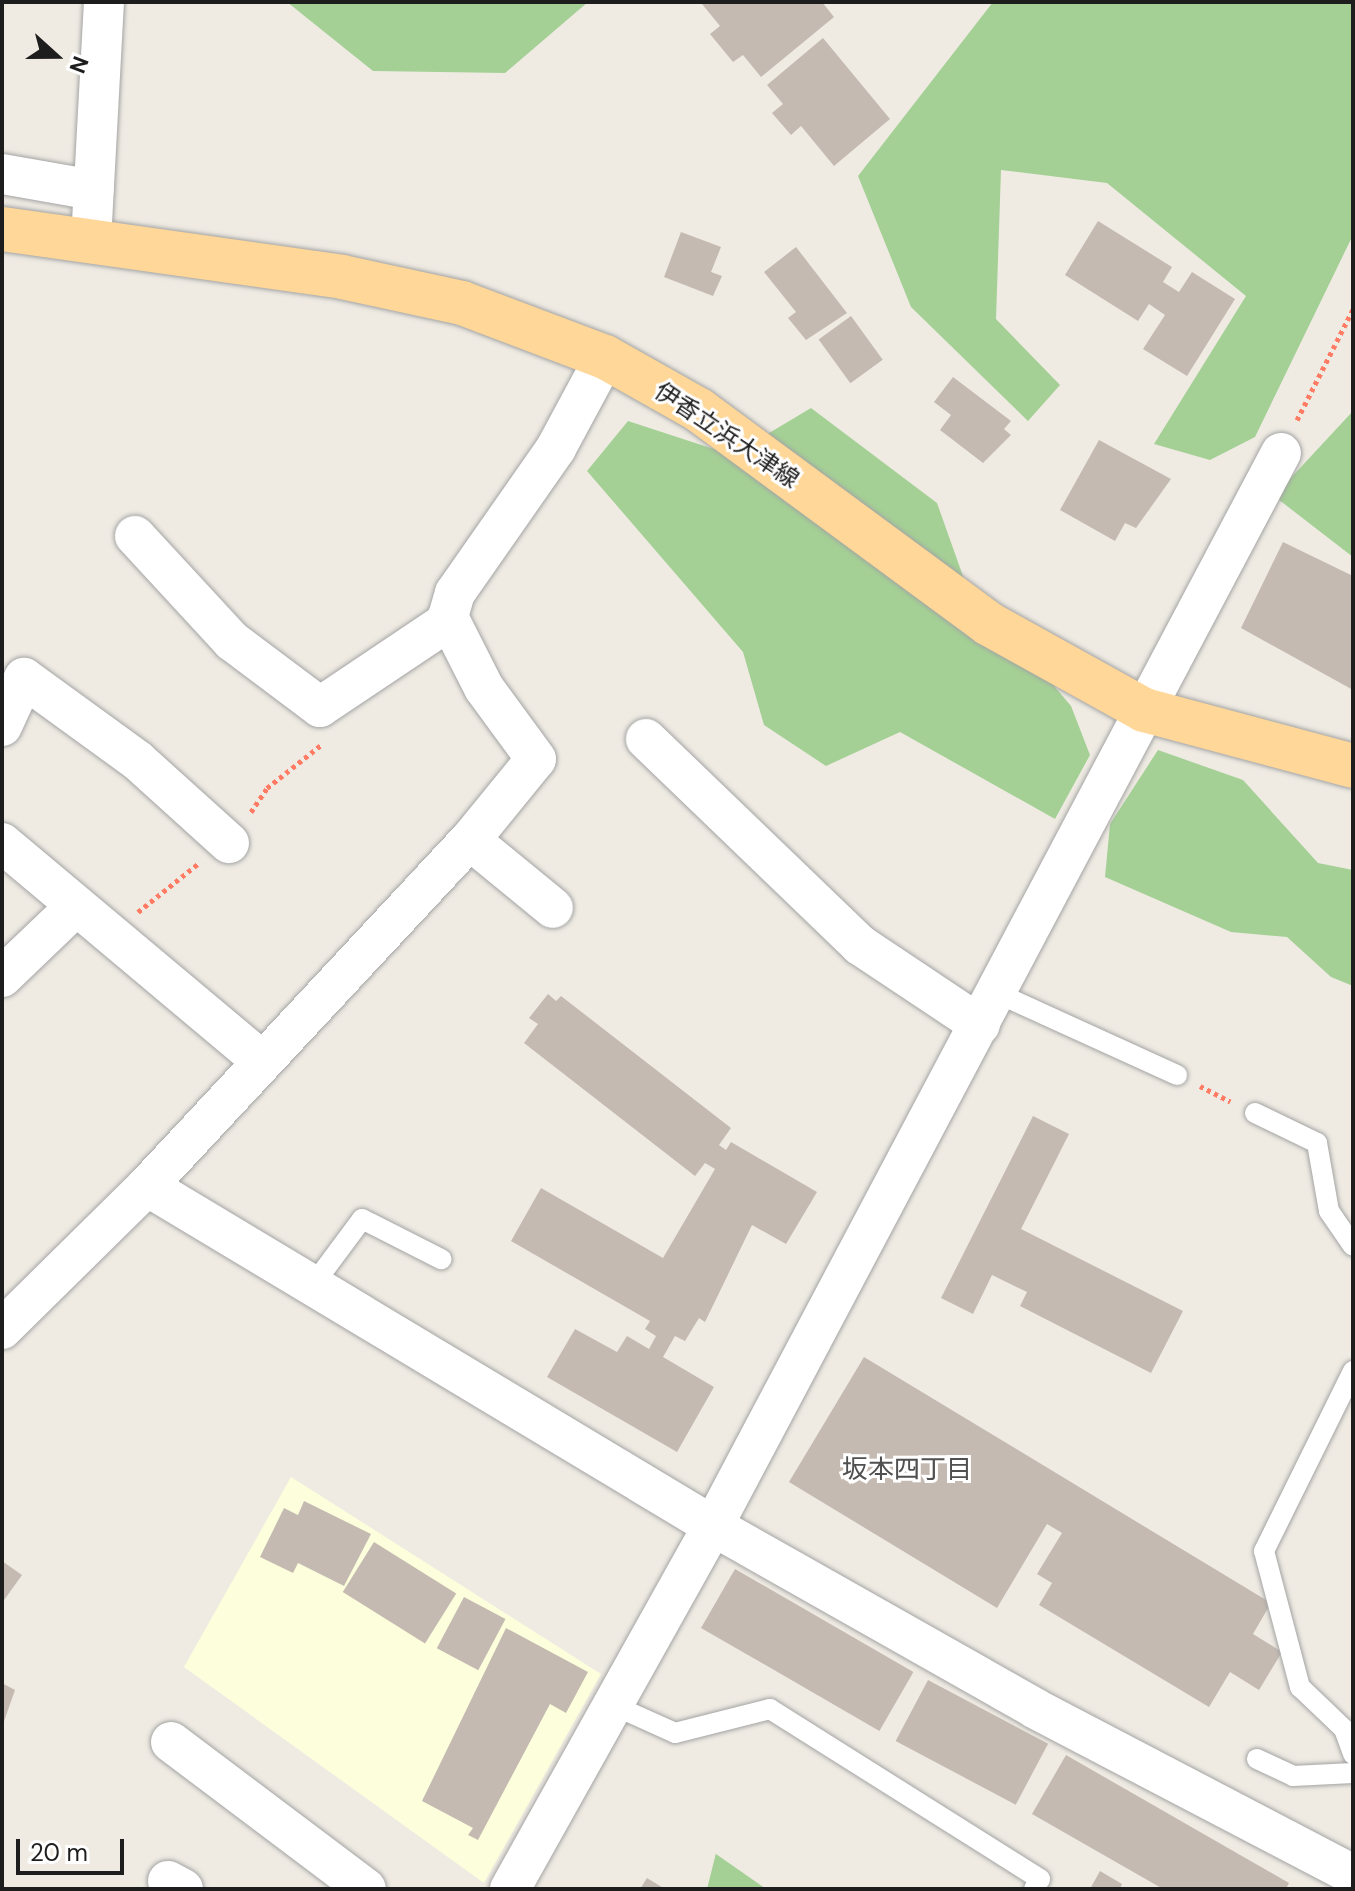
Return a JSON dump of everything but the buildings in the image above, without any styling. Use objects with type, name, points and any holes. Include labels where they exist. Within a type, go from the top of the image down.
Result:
[{"type":"main road","name":"伊香立浜大津線","points":[[2,229],[342,277],[447,300],[605,357],[699,410],[989,624],[1144,710],[1353,766]]},
{"type":"street","points":[[91,241],[104,2]]},
{"type":"street","points":[[2,174],[94,190]]},
{"type":"street","points":[[2,1329],[147,1186],[470,840],[536,759],[484,688],[450,620],[455,593],[556,448],[605,357]]},
{"type":"street","points":[[510,1889],[713,1526],[1281,453]]},
{"type":"street","points":[[135,536],[232,641],[320,707],[450,620]]},
{"type":"street","points":[[2,726],[24,678],[137,760],[229,843]]},
{"type":"street","points":[[646,739],[860,945],[988,1009]]},
{"type":"street","points":[[470,840],[553,908]]},
{"type":"street","points":[[2,843],[262,1061]]},
{"type":"street","points":[[2,977],[75,907]]},
{"type":"street","points":[[147,1186],[713,1526],[1036,1709],[1353,1875]]},
{"type":"street","points":[[171,1742],[366,1889]]},
{"type":"lane","points":[[988,1009],[1177,1075]]},
{"type":"lane","points":[[1255,1113],[1317,1143],[1329,1211],[1353,1246]]},
{"type":"lane","points":[[313,1285],[362,1219],[441,1259]]},
{"type":"lane","points":[[1353,1371],[1347,1398],[1264,1551],[1300,1687],[1344,1729],[1353,1754]]},
{"type":"lane","points":[[613,1705],[675,1733],[770,1709],[1040,1879],[1034,1889]]},
{"type":"lane","points":[[1257,1759],[1293,1776],[1353,1773]]},
{"type":"path","points":[[1281,453],[1353,309]]},
{"type":"path","points":[[1177,1075],[1255,1113]]},
{"type":"shaded area","points":[[291,1477],[601,1674],[484,1883],[184,1667]]},
{"type":"green space","points":[[287,2],[588,2],[505,73],[373,71]]},
{"type":"green space","points":[[993,2],[1353,2],[1353,235],[1255,437],[1210,460],[1154,444],[1246,296],[1107,183],[1001,170],[996,319],[1060,385],[1028,421],[911,307],[858,176]]},
{"type":"green space","points":[[811,408],[937,503],[964,579],[1071,706],[1090,755],[1055,819],[900,732],[826,766],[764,725],[743,652],[587,471],[628,421],[732,455]]},
{"type":"green space","points":[[1353,411],[1353,557],[1274,496]]},
{"type":"green space","points":[[1158,750],[1243,780],[1318,863],[1353,870],[1353,986],[1331,977],[1287,937],[1231,932],[1105,877],[1110,824]]},
{"type":"green space","points":[[716,1854],[766,1889],[707,1889]]},
{"type":"district","name":"坂本四丁目","points":[[907,1470]]}]
